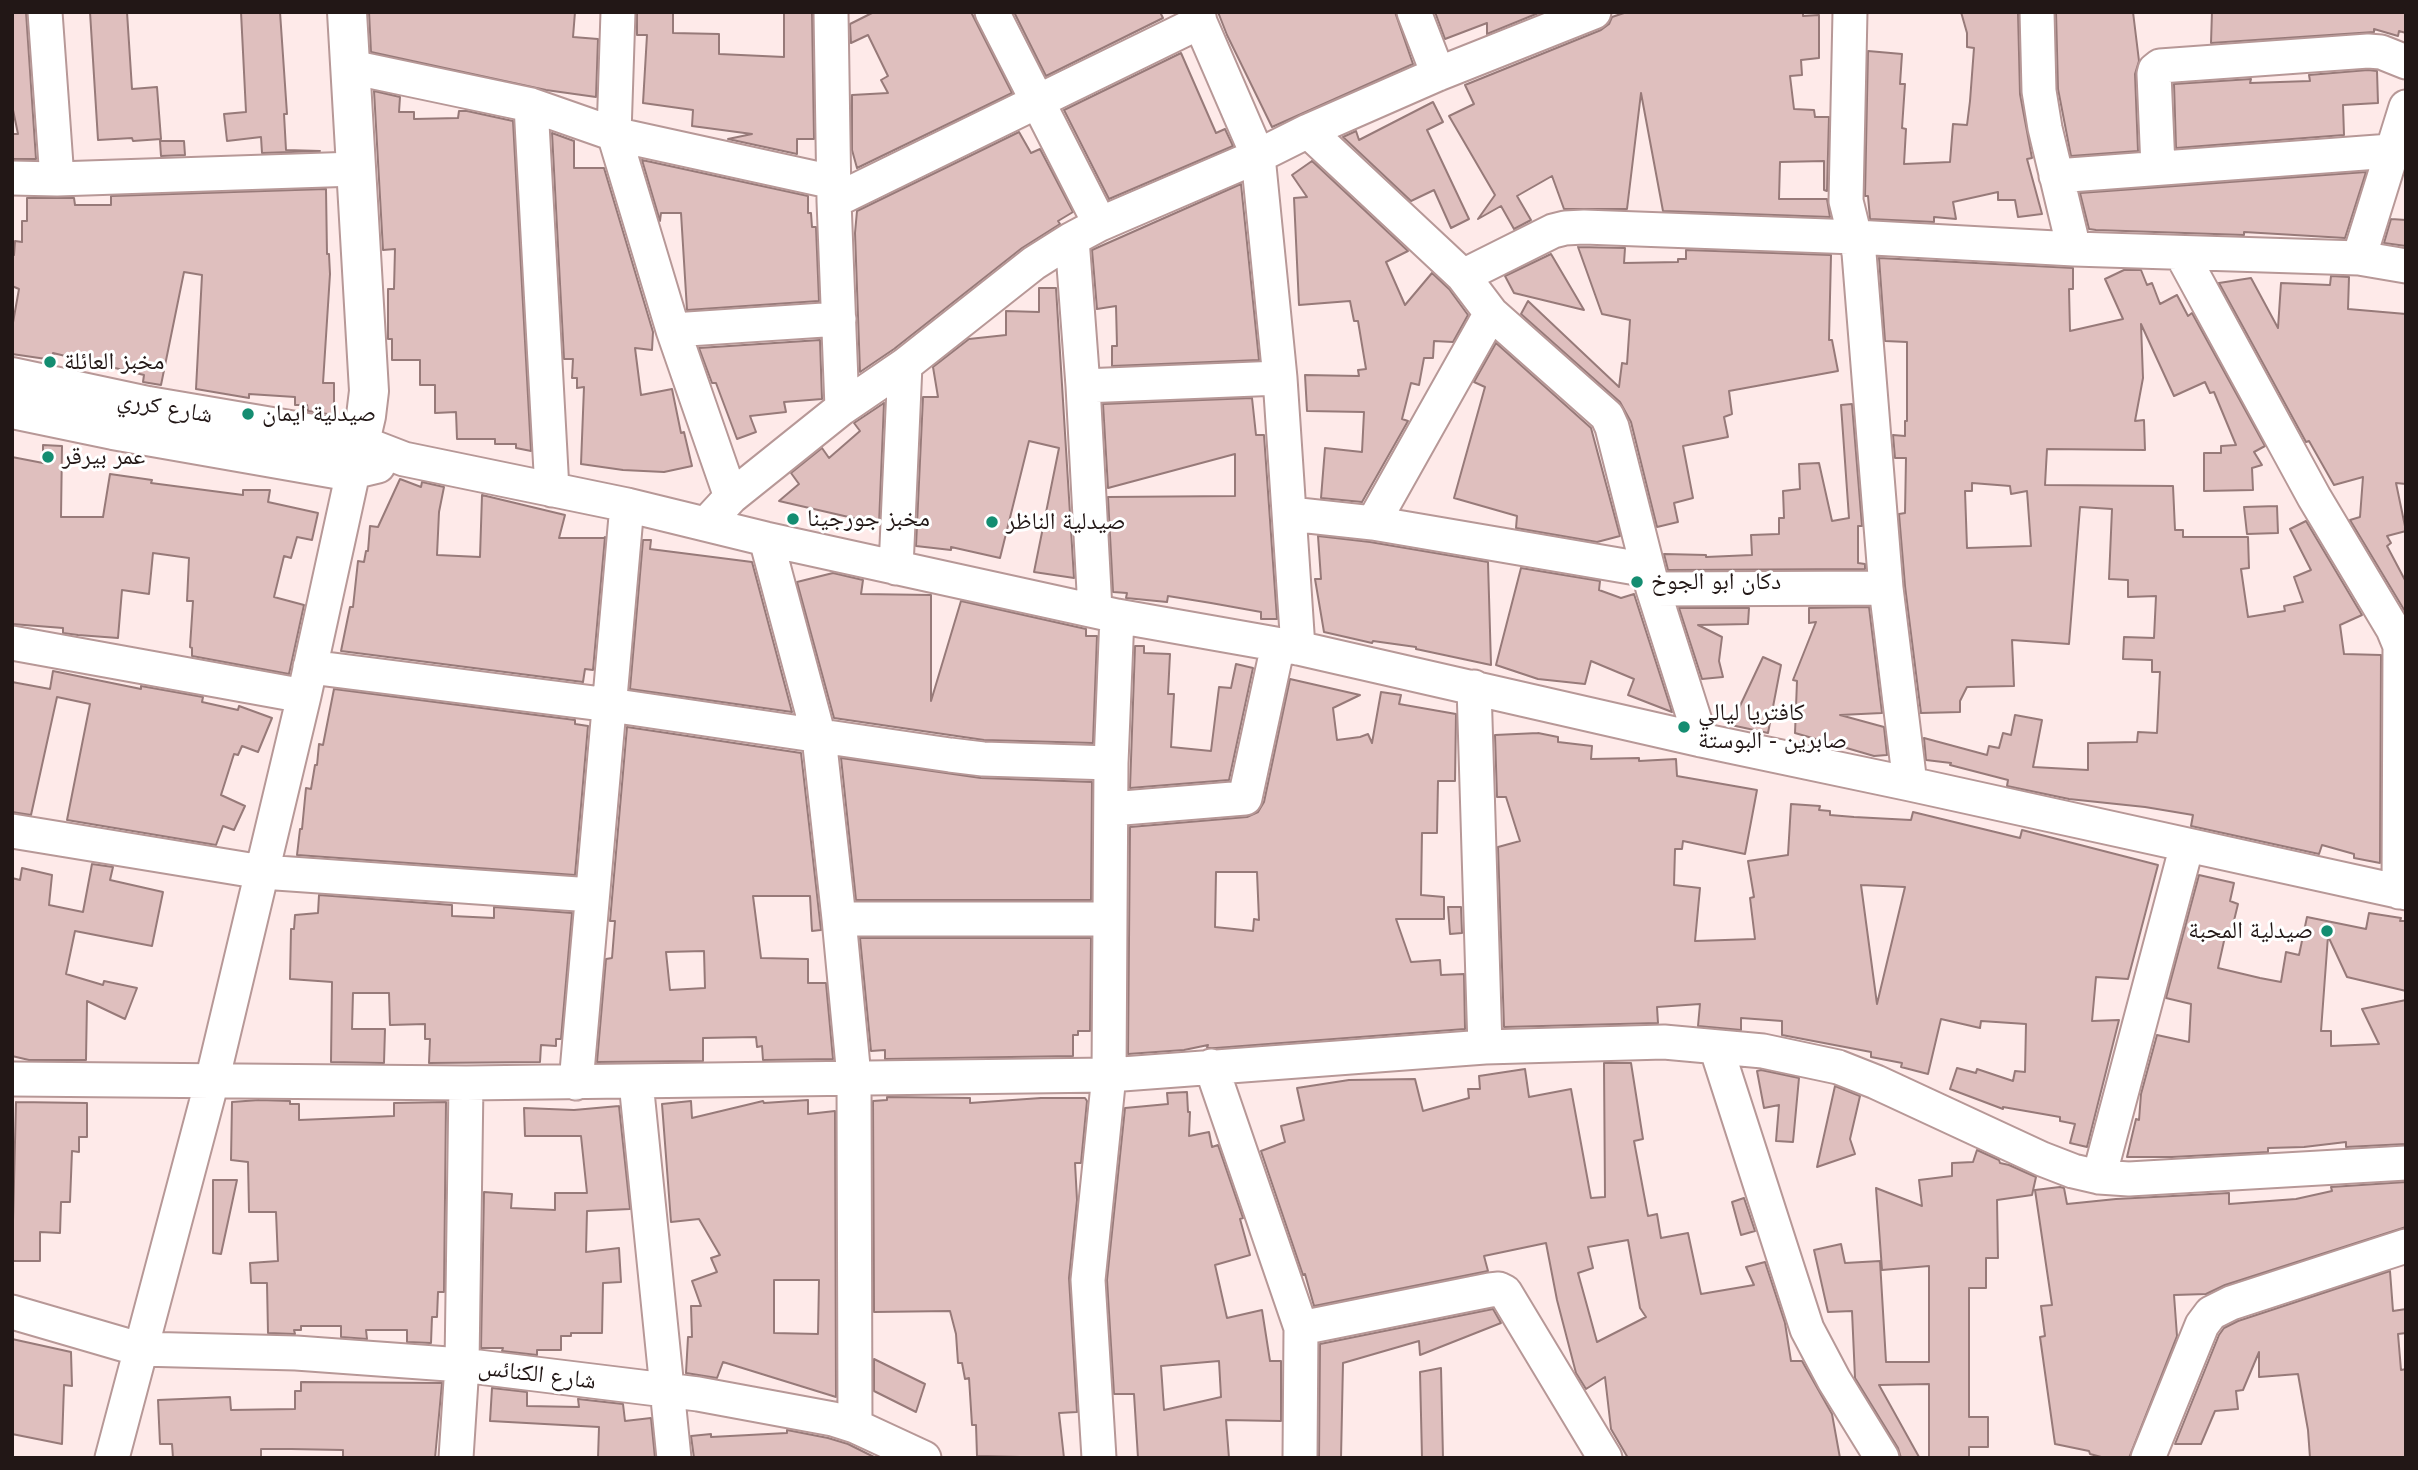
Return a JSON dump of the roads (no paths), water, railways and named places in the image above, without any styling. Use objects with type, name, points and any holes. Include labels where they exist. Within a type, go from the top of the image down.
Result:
[{"type":"main road","points":[[347,12],[369,391],[357,457]]},
{"type":"main road","name":"شارع كرري","points":[[12,377],[148,406],[357,457]]},
{"type":"main road","name":"شارع كرري","points":[[12,409],[113,430],[357,457]]},
{"type":"street","points":[[45,12],[57,179]]},
{"type":"street","points":[[618,12],[614,134],[673,330],[731,497]]},
{"type":"street","points":[[831,12],[833,192],[842,408]]},
{"type":"street","points":[[992,12],[1100,224]]},
{"type":"street","points":[[1414,12],[1438,74]]},
{"type":"street","points":[[707,523],[731,497],[842,408],[905,365],[1034,263],[1072,239],[1100,224],[1438,74],[1593,12]]},
{"type":"street","points":[[1850,12],[1846,201],[1859,253],[1886,588],[1910,783]]},
{"type":"street","points":[[2036,12],[2039,91],[2045,128],[2074,249]]},
{"type":"street","points":[[351,67],[531,105],[614,134],[833,192],[1038,102],[1199,17],[1258,156],[1280,378],[1290,514],[1288,647],[1245,798],[1111,809]]},
{"type":"street","points":[[2158,167],[2154,74],[2155,69],[2160,66],[2368,51],[2381,52],[2406,62]]},
{"type":"street","points":[[531,105],[552,490]]},
{"type":"street","points":[[2359,258],[2406,107]]},
{"type":"street","points":[[1308,131],[1463,275],[1492,313],[1607,416],[1651,579],[1701,740]]},
{"type":"street","points":[[2056,176],[2391,151]]},
{"type":"street","points":[[12,178],[57,179],[356,169]]},
{"type":"street","points":[[1463,275],[1553,231],[1565,228],[2359,258],[2406,266]]},
{"type":"street","points":[[1072,239],[1083,386],[1106,613],[1111,763],[1109,1075],[1088,1280],[1099,1458]]},
{"type":"street","points":[[112,1458],[212,1081],[357,457],[404,459],[627,505],[896,568],[1474,687],[1701,740],[1910,783],[2402,893],[2400,646],[2393,629],[2314,497],[2181,253]]},
{"type":"street","points":[[1373,523],[1492,313]]},
{"type":"street","points":[[673,330],[839,319]]},
{"type":"street","points":[[896,568],[905,365]]},
{"type":"street","points":[[1083,386],[1280,378]]},
{"type":"street","points":[[576,1083],[627,505]]},
{"type":"street","points":[[1290,514],[1373,523],[1651,579],[1886,588]]},
{"type":"street","points":[[766,539],[819,737],[855,1077],[855,1426]]},
{"type":"street","points":[[12,643],[307,681],[610,705],[983,759],[1111,763]]},
{"type":"street","points":[[1474,687],[1485,1047]]},
{"type":"street","points":[[12,831],[262,872],[592,895]]},
{"type":"street","points":[[2099,1177],[2187,845]]},
{"type":"street","points":[[839,919],[1109,919]]},
{"type":"street","points":[[12,1079],[576,1083],[1109,1075],[1485,1047],[1638,1042],[1763,1051],[1838,1067],[2053,1163],[2099,1177],[2129,1178],[2406,1163]]},
{"type":"street","points":[[1716,1047],[1807,1329],[1834,1380],[1882,1458]]},
{"type":"street","points":[[1211,1066],[1301,1328],[1300,1458]]},
{"type":"street","points":[[636,1082],[674,1458]]},
{"type":"street","points":[[456,1458],[462,1365],[466,1083]]},
{"type":"street","points":[[2148,1458],[2202,1325],[2211,1313],[2231,1303],[2406,1246]]},
{"type":"street","points":[[1301,1328],[1499,1289],[1505,1292],[1605,1458]]},
{"type":"street","name":"شارع الكنائس","points":[[12,1312],[139,1349],[296,1353],[462,1365],[668,1390],[814,1415],[855,1426],[924,1458]]},
{"type":"place","name":"مخبز العائلة","points":[[50,362]]},
{"type":"place","name":"صيدلية ايمان","points":[[248,414]]},
{"type":"place","name":"عمر بيرقر","points":[[48,457]]},
{"type":"place","name":"مخبز جورجينا","points":[[793,519]]},
{"type":"place","name":"صيدلية الناظر","points":[[992,522]]},
{"type":"place","name":"دكان ابو الجوخ","points":[[1637,582]]},
{"type":"place","name":"كافتريا ليالي صابرين - البوستة","points":[[1684,727]]},
{"type":"place","name":"صيدلية المحبة","points":[[2327,931]]}]
